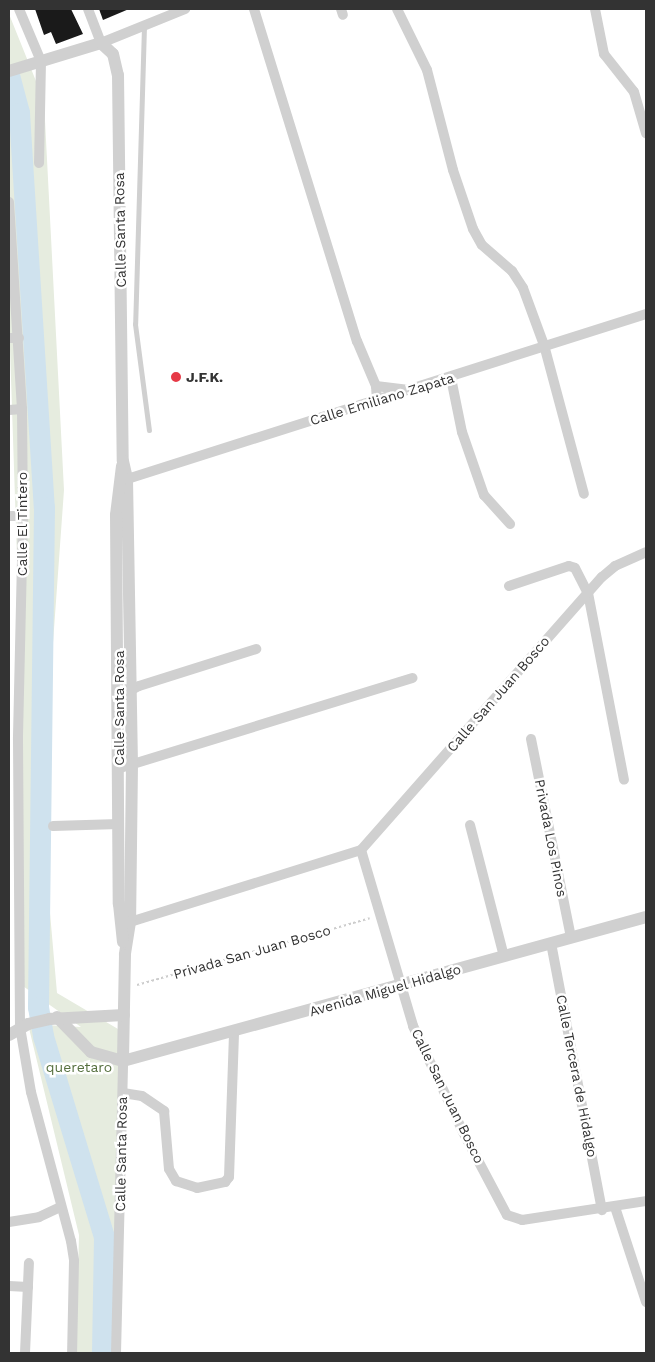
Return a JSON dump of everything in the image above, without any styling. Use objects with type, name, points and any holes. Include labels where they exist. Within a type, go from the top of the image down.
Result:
[{"type":"street","points":[[19,9],[41,61],[38,163]]},
{"type":"street","name":"Calle Santa Rosa","points":[[88,9],[101,43],[113,54],[118,75],[126,766],[125,844],[120,914],[125,955],[125,988],[116,1353]]},
{"type":"street","points":[[9,71],[101,43],[184,9]]},
{"type":"street","points":[[254,9],[357,341],[376,386],[377,401]]},
{"type":"street","points":[[397,9],[427,70],[453,170],[473,229],[482,245],[512,272],[522,288],[544,345],[584,494]]},
{"type":"street","points":[[594,9],[604,54],[634,92],[646,133]]},
{"type":"street","name":"Calle El Tintero","points":[[9,202],[14,338],[22,409],[23,516],[13,740],[24,1025],[31,1092],[74,1261],[72,1353]]},
{"type":"street","name":"Calle Emiliano Zapata","points":[[122,481],[411,391],[544,345],[646,314]]},
{"type":"street","points":[[451,378],[462,432],[484,495],[510,524]]},
{"type":"street","points":[[376,386],[411,391]]},
{"type":"street","points":[[9,410],[22,409]]},
{"type":"street","points":[[9,516],[23,516]]},
{"type":"street","name":"Calle San Juan Bosco","points":[[602,1210],[515,1220],[504,1209],[464,1132],[413,1026],[361,850],[588,592],[615,566],[646,552]]},
{"type":"street","points":[[508,586],[573,566],[588,592],[624,780]]},
{"type":"street","points":[[125,693],[256,649]]},
{"type":"street","points":[[126,766],[412,678]]},
{"type":"street","name":"Privada Los Pinos","points":[[531,739],[570,938]]},
{"type":"street","name":"Calle Santa Rosa","points":[[125,955],[130,922],[125,844],[119,824],[126,766]]},
{"type":"street","points":[[53,826],[119,824]]},
{"type":"street","points":[[470,825],[504,956]]},
{"type":"street","points":[[130,922],[361,850]]},
{"type":"street","name":"Avenida Miguel Hidalgo","points":[[123,1061],[234,1032],[646,917]]},
{"type":"street","name":"Calle Tercera de Hidalgo","points":[[551,943],[602,1210]]},
{"type":"street","points":[[9,1035],[24,1025],[54,1018],[124,1015]]},
{"type":"street","points":[[54,1018],[91,1052],[123,1061]]},
{"type":"street","points":[[122,1092],[142,1096],[164,1111],[169,1169],[176,1181],[197,1188],[225,1182],[229,1177],[234,1032]]},
{"type":"street","points":[[602,1210],[646,1201]]},
{"type":"street","points":[[9,1222],[39,1217],[60,1207]]},
{"type":"street","points":[[615,1207],[646,1302]]},
{"type":"street","points":[[25,1353],[29,1263]]},
{"type":"street","points":[[9,1286],[28,1287]]},
{"type":"lane","points":[[144,26],[135,324],[149,430]]},
{"type":"path","name":"Privada San Juan Bosco","points":[[125,988],[380,915]]},
{"type":"green space","name":"queretaro","points":[[9,14],[44,101],[64,490],[41,810],[57,993],[118,1029],[120,1181],[116,1353],[76,1353],[79,1235],[28,1024],[81,1027],[20,984],[20,647],[9,319]]},
{"type":"building","points":[[35,9],[71,9],[83,34],[56,44],[51,32],[44,35]]},
{"type":"building","points":[[99,9],[129,9],[103,20]]},
{"type":"waterway","points":[[9,75],[19,113],[44,507],[38,1007],[43,1036],[104,1237],[102,1353]]},
{"type":"place","name":"J.F.K.","points":[[176,377]]}]
